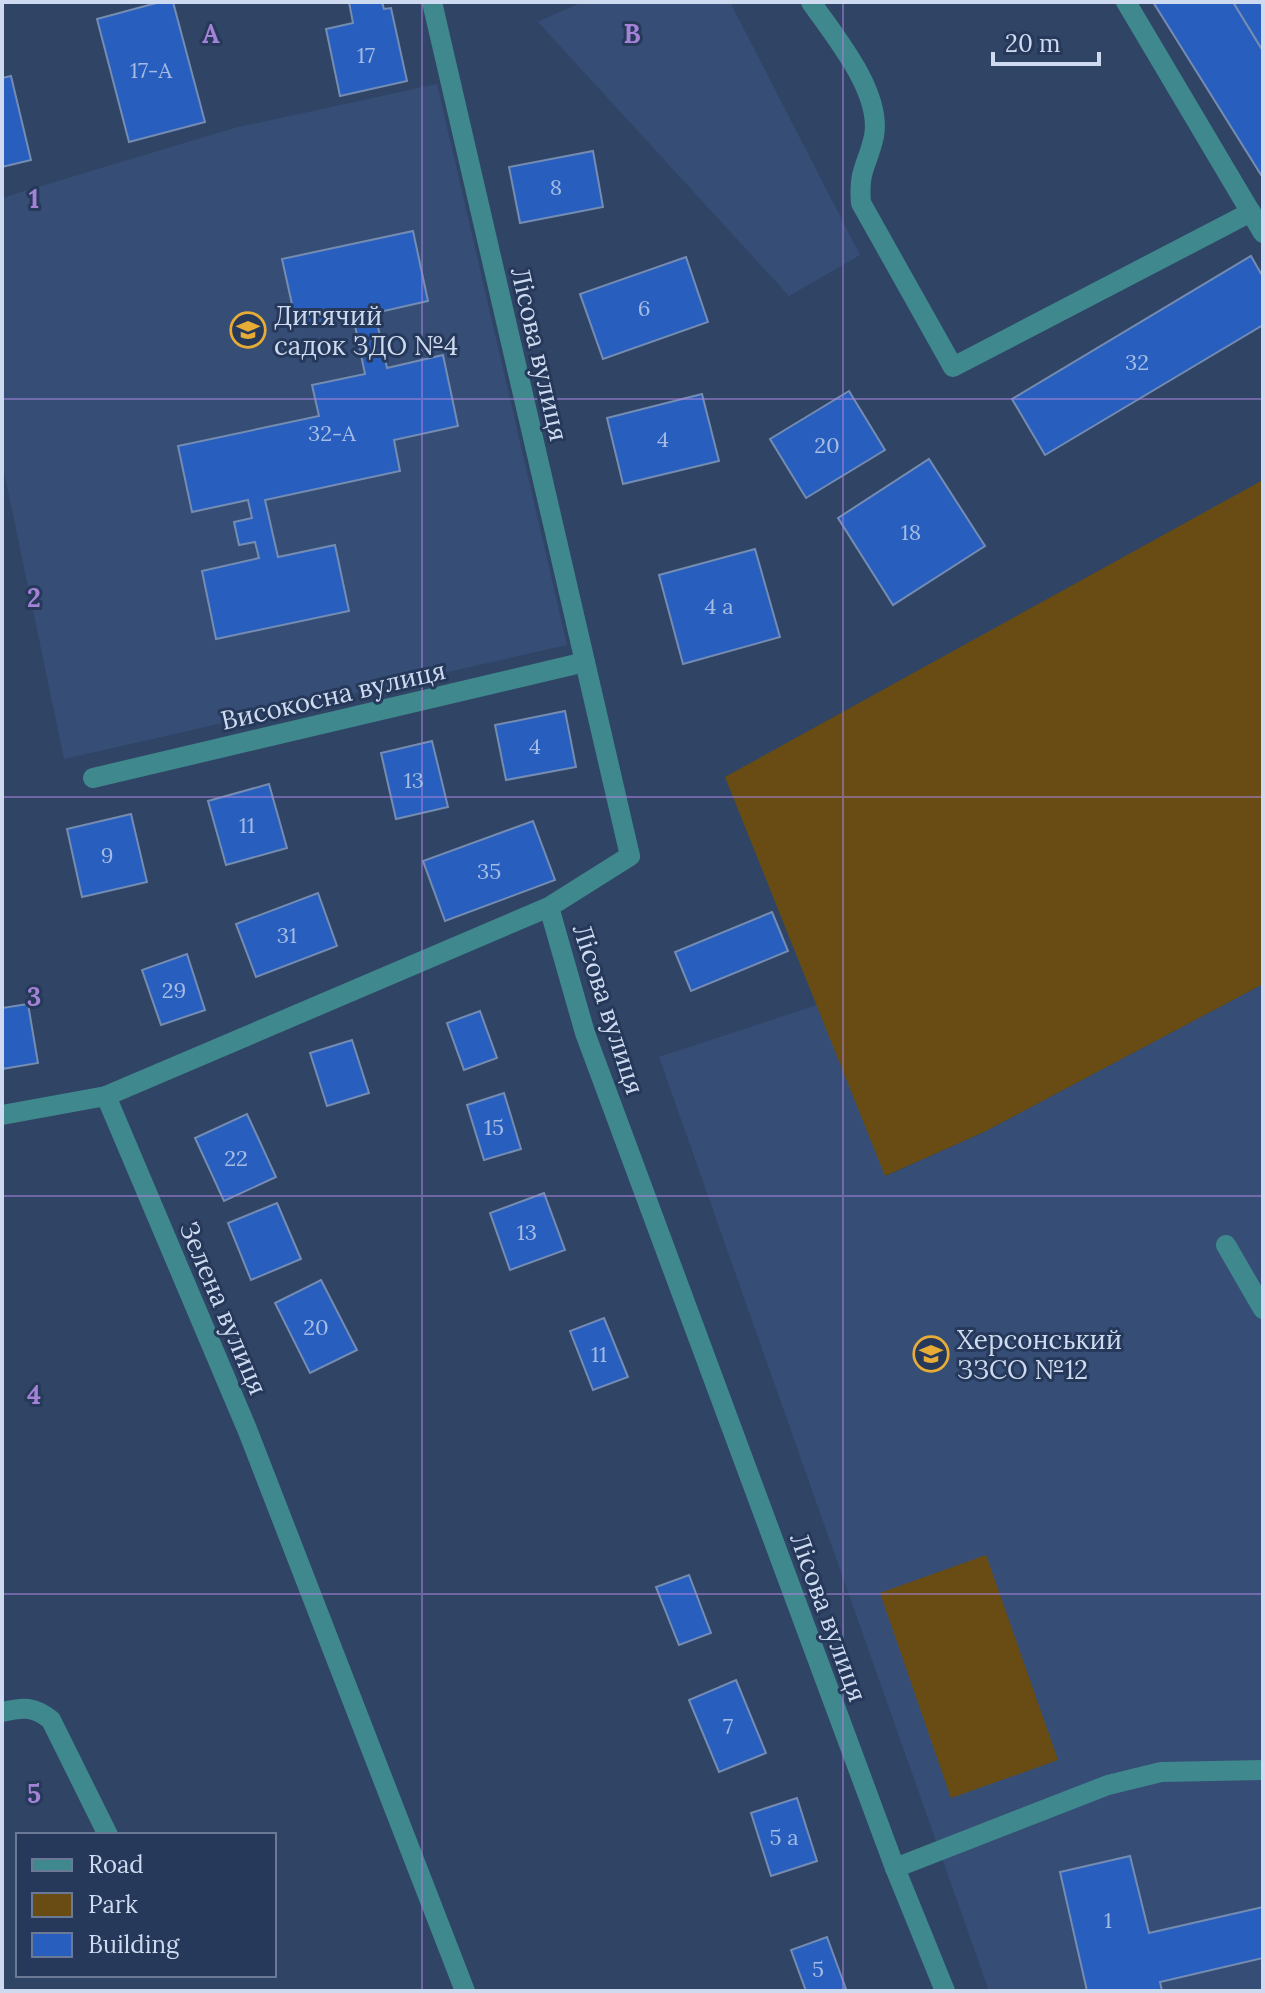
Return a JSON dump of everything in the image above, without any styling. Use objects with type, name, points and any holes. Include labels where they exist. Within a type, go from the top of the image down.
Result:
[{"type":"street","name":"Лісова вулиця","points":[[432,2],[630,856],[549,907],[585,1033],[895,1868],[945,1991]]},
{"type":"street","points":[[811,2],[847,54],[865,86],[875,115],[874,137],[859,183],[861,203],[953,367],[1251,212]]},
{"type":"street","points":[[1126,2],[1263,233]]},
{"type":"street","name":"Високосна вулиця","points":[[93,778],[585,662]]},
{"type":"street","points":[[2,1115],[106,1096],[549,907]]},
{"type":"street","name":"Зелена вулиця","points":[[106,1096],[247,1429],[465,1991]]},
{"type":"street","points":[[1226,1245],[1263,1309]]},
{"type":"street","points":[[2,1712],[24,1707],[38,1709],[51,1720],[107,1833]]},
{"type":"street","points":[[895,1868],[1108,1785],[1161,1772],[1263,1770]]},
{"type":"shaded area","points":[[582,2],[730,2],[860,255],[789,296],[538,22]]},
{"type":"shaded area","name":"Дитячий садок ЗДО №4","points":[[437,84],[567,645],[64,759],[2,462],[2,198],[234,128]]},
{"type":"shaded area","name":"Херсонський ЗЗСО №12","points":[[1263,984],[1263,1991],[989,1991],[659,1057],[817,1005],[886,1176],[984,1132]]},
{"type":"green space","points":[[1263,480],[1263,984],[984,1132],[885,1176],[725,777]]},
{"type":"green space","points":[[986,1555],[1058,1760],[951,1798],[880,1593]]},
{"type":"building","points":[[160,2],[173,2],[205,122],[129,142],[97,19]]},
{"type":"building","points":[[349,2],[382,2],[384,9],[391,8],[407,81],[340,96],[326,29],[353,23]]},
{"type":"building","points":[[1153,2],[1233,2],[1263,51],[1263,178]]},
{"type":"building","points":[[1233,2],[1260,2],[1263,7],[1263,51]]},
{"type":"building","points":[[11,76],[31,160],[2,167],[2,78]]},
{"type":"building","points":[[593,151],[603,207],[520,223],[509,167]]},
{"type":"building","points":[[413,231],[428,301],[375,313],[387,368],[443,355],[458,426],[394,440],[400,471],[265,500],[278,557],[335,545],[349,611],[216,639],[202,571],[259,558],[255,542],[239,545],[234,522],[252,518],[248,500],[192,512],[178,446],[319,416],[312,385],[365,374],[353,316],[297,327],[282,259]]},
{"type":"building","points":[[1251,256],[1263,277],[1263,325],[1045,455],[1012,399]]},
{"type":"building","points":[[686,257],[708,322],[603,359],[580,294]]},
{"type":"building","points":[[849,391],[885,450],[806,498],[770,439]]},
{"type":"building","points":[[702,394],[719,461],[623,484],[607,418]]},
{"type":"building","points":[[929,459],[985,546],[893,605],[838,518]]},
{"type":"building","points":[[755,549],[780,637],[683,664],[659,575]]},
{"type":"building","points":[[565,711],[576,767],[506,780],[495,725]]},
{"type":"building","points":[[432,741],[448,807],[396,819],[381,753]]},
{"type":"building","points":[[269,784],[287,848],[226,865],[208,801]]},
{"type":"building","points":[[131,814],[147,882],[82,897],[67,829]]},
{"type":"building","points":[[533,821],[555,880],[445,921],[423,861]]},
{"type":"building","points":[[318,893],[337,946],[256,977],[236,924]]},
{"type":"building","points":[[772,912],[788,951],[691,991],[675,952]]},
{"type":"building","points":[[187,954],[205,1010],[161,1025],[142,970]]},
{"type":"building","points":[[28,1004],[38,1063],[2,1069],[2,1008]]},
{"type":"building","points":[[480,1011],[497,1058],[464,1070],[447,1023]]},
{"type":"building","points":[[352,1040],[369,1093],[327,1106],[310,1053]]},
{"type":"building","points":[[504,1093],[521,1149],[484,1160],[467,1105]]},
{"type":"building","points":[[247,1114],[276,1177],[224,1201],[195,1138]]},
{"type":"building","points":[[544,1193],[565,1250],[510,1270],[490,1213]]},
{"type":"building","points":[[277,1203],[301,1259],[251,1280],[228,1223]]},
{"type":"building","points":[[321,1280],[357,1350],[310,1373],[275,1303]]},
{"type":"building","points":[[604,1318],[628,1377],[593,1390],[570,1331]]},
{"type":"building","points":[[689,1575],[711,1633],[679,1645],[656,1587]]},
{"type":"building","points":[[736,1680],[766,1753],[719,1772],[689,1700]]},
{"type":"building","points":[[797,1798],[817,1861],[771,1876],[751,1813]]},
{"type":"building","points":[[1130,1856],[1149,1933],[1263,1907],[1263,1958],[1160,1982],[1162,1991],[1087,1991],[1060,1872]]},
{"type":"building","points":[[827,1937],[846,1989],[806,1991],[791,1950]]},
{"type":"place","name":"Дитячий садок ЗДО №4","points":[[248,330]]},
{"type":"place","name":"Херсонський ЗЗСО №12","points":[[931,1354]]}]
